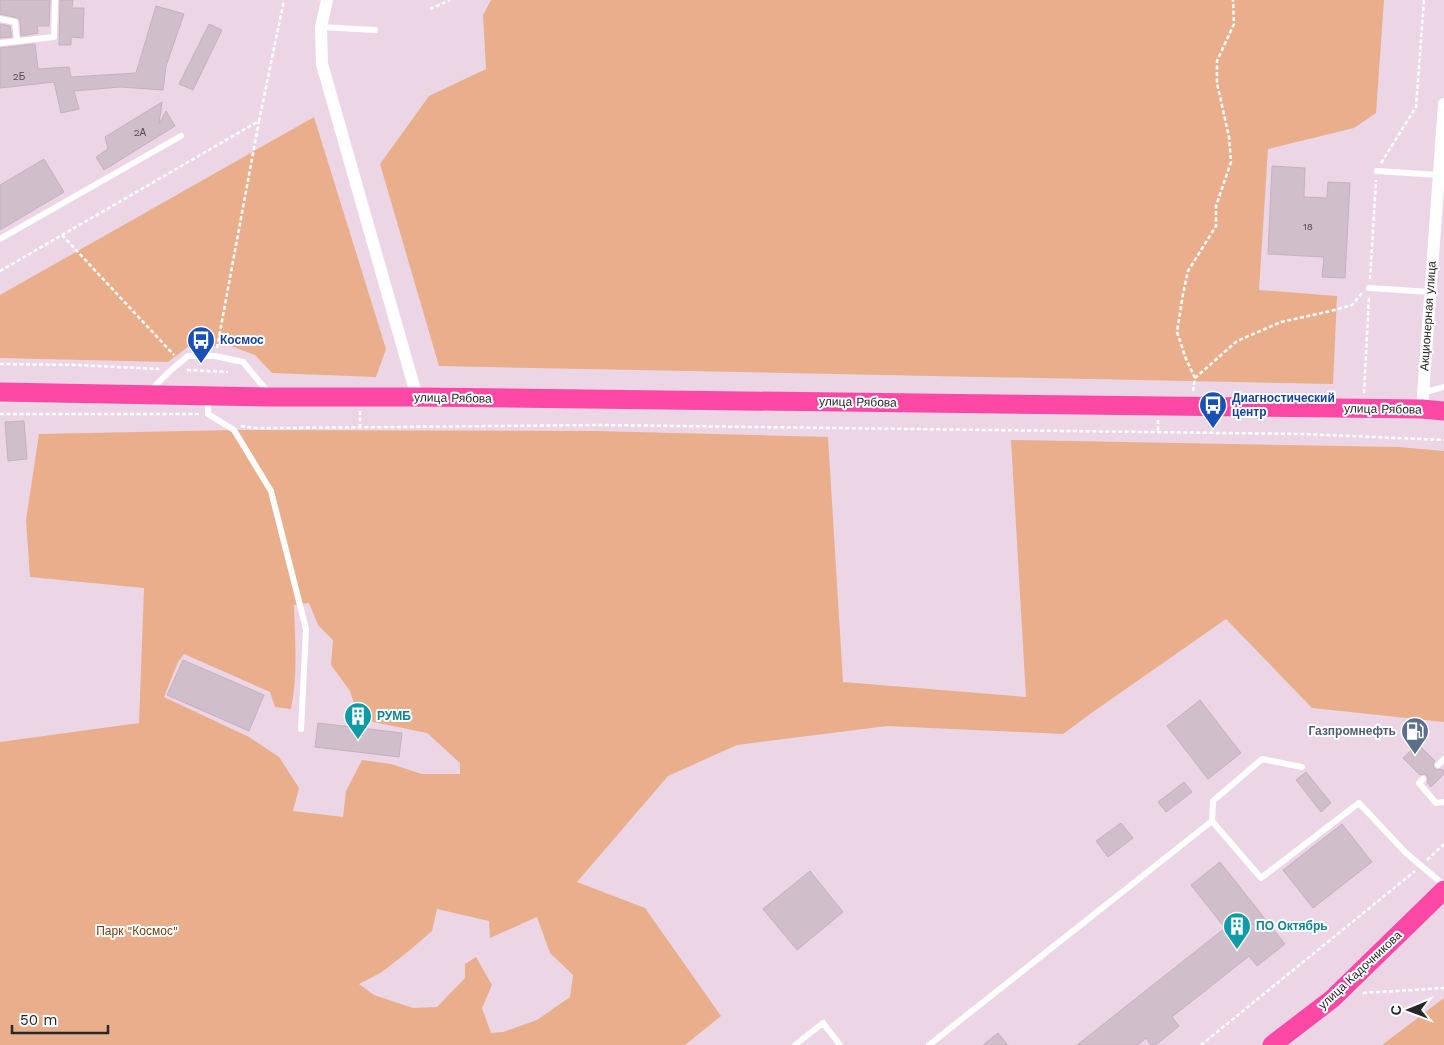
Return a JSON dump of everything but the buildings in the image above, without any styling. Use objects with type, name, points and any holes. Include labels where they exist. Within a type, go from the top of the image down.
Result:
[{"type":"main road","points":[[0,392],[208,396]]},
{"type":"main road","name":"улица Рябова","points":[[208,396],[1422,401],[1444,411]]},
{"type":"main road","name":"улица Кадочникова","points":[[1272,1045],[1332,999],[1444,890]]},
{"type":"street","points":[[327,0],[321,27],[322,64],[417,397]]},
{"type":"street","name":"Акционерная улица","points":[[1422,401],[1444,104]]},
{"type":"lane","points":[[0,43],[54,37],[55,0]]},
{"type":"lane","points":[[0,19],[15,22],[17,41]]},
{"type":"lane","points":[[321,27],[374,30]]},
{"type":"lane","points":[[0,239],[181,136]]},
{"type":"lane","points":[[1377,171],[1439,175]]},
{"type":"lane","points":[[1369,286],[1430,292]]},
{"type":"lane","points":[[147,395],[171,370],[188,356],[215,356],[243,362],[272,397]]},
{"type":"lane","points":[[1422,401],[1444,387]]},
{"type":"lane","points":[[208,396],[208,414],[234,430],[271,491],[306,629],[301,729]]},
{"type":"lane","points":[[1302,767],[1262,759],[1212,802],[1212,821],[1261,878],[1358,802],[1406,853],[1444,885]]},
{"type":"lane","points":[[1438,765],[1444,759]]},
{"type":"lane","points":[[1423,779],[1419,783],[1436,803],[1444,802]]},
{"type":"lane","points":[[929,1045],[1212,821]]},
{"type":"lane","points":[[795,1045],[823,1023],[840,1045]]},
{"type":"path","points":[[213,372],[259,121],[284,0]]},
{"type":"path","points":[[430,9],[450,0]]},
{"type":"path","points":[[1193,392],[1195,378],[1177,332],[1188,271],[1216,226],[1216,206],[1231,162],[1229,137],[1217,83],[1217,61],[1234,24],[1232,0]]},
{"type":"path","points":[[1364,393],[1377,171],[1416,107],[1424,0]]},
{"type":"path","points":[[0,271],[259,121]]},
{"type":"path","points":[[62,235],[189,370]]},
{"type":"path","points":[[1195,378],[1238,341],[1282,322],[1332,311],[1352,304],[1369,286]]},
{"type":"path","points":[[0,364],[76,364],[228,372]]},
{"type":"path","points":[[0,414],[208,414]]},
{"type":"path","points":[[237,425],[263,428],[649,425],[1303,434],[1444,440]]},
{"type":"path","points":[[1201,1045],[1421,866],[1444,844]]},
{"type":"path","points":[[1363,993],[1444,988]]},
{"type":"green space","points":[[491,0],[1384,0],[1376,113],[1354,128],[1268,149],[1259,290],[1337,296],[1333,384],[439,366],[380,164],[429,96],[486,69],[483,15]]},
{"type":"green space","points":[[314,117],[386,349],[376,377],[272,373],[255,355],[231,346],[189,346],[168,362],[0,358],[0,295]]},
{"type":"green space","name":"Парк \"Космос\"","points":[[234,430],[596,431],[828,437],[843,682],[1026,697],[1011,440],[1399,447],[1444,451],[1444,722],[1312,708],[1226,619],[1063,734],[887,726],[737,745],[668,776],[577,882],[645,908],[721,1016],[685,1045],[0,1045],[0,742],[139,723],[144,588],[30,577],[26,520],[39,434]],"holes":[[[309,603],[318,625],[333,640],[331,665],[350,691],[359,719],[427,733],[460,763],[460,774],[422,774],[391,764],[362,760],[346,791],[343,817],[293,811],[299,788],[279,757],[249,737],[164,697],[178,662],[184,654],[270,692],[275,707],[291,709],[295,670],[294,605]],[[437,909],[489,921],[490,938],[537,917],[550,953],[573,975],[570,997],[537,1020],[503,1032],[491,1033],[482,1008],[492,985],[476,957],[465,964],[465,978],[437,1007],[413,1008],[374,995],[359,984],[382,972],[432,931]]]},
{"type":"green space","points":[[1444,998],[1444,1045],[1382,1045]]},
{"type":"place","name":"Космос","points":[[201,364]]},
{"type":"place","name":"Диагностический центр","points":[[1213,429]]},
{"type":"place","name":"РУМБ","points":[[358,740]]},
{"type":"place","name":"Газпромнефть","points":[[1415,755]]},
{"type":"place","name":"ПО Октябрь","points":[[1237,950]]}]
